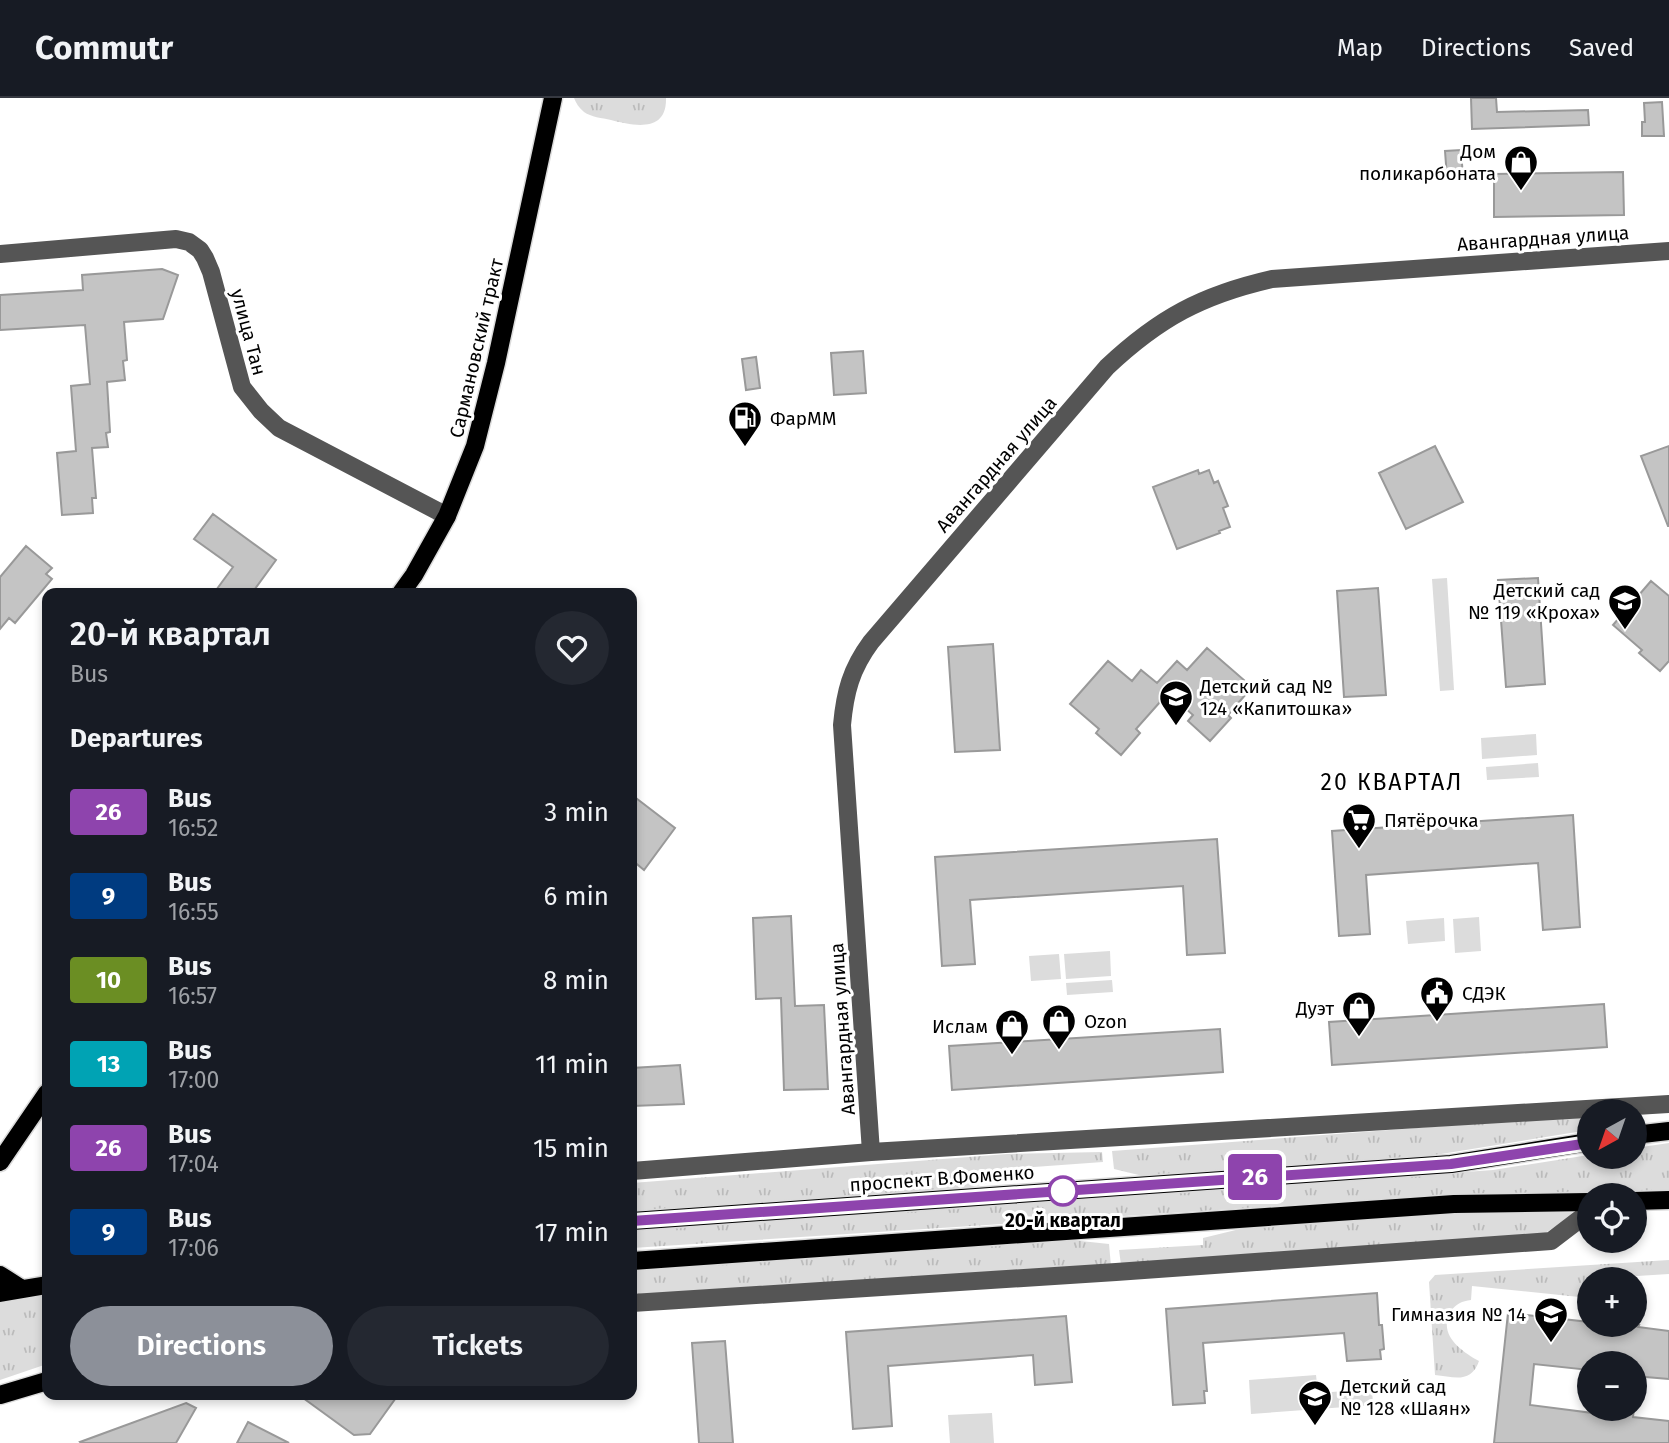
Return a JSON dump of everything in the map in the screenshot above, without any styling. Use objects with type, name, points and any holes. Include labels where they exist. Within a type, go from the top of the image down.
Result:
[{"type":"main road","name":"Сармановский тракт","points":[[405,588],[447,516],[475,446],[496,363],[553,98]]},
{"type":"main road","points":[[0,1162],[42,1100]]},
{"type":"main road","points":[[1647,1134],[1669,1131]]},
{"type":"main road","name":"проспект В.Фоменко","points":[[637,1221],[1451,1164],[1577,1144]]},
{"type":"main road","points":[[1647,1201],[1669,1200]]},
{"type":"main road","points":[[637,1261],[1454,1203],[1577,1202]]},
{"type":"main road","points":[[0,1275],[22,1289]]},
{"type":"main road","points":[[0,1293],[42,1287]]},
{"type":"main road","points":[[0,1395],[42,1382]]},
{"type":"street","name":"улица Тан","points":[[0,254],[176,239],[189,242],[200,250],[211,272],[242,387],[261,411],[279,428],[447,516]]},
{"type":"street","name":"Авангардная улица","points":[[872,1152],[842,725],[844,699],[857,663],[871,642],[1107,367],[1147,332],[1187,307],[1240,286],[1272,279],[1669,251]]},
{"type":"street","points":[[637,1171],[872,1152],[1669,1104]]},
{"type":"street","points":[[637,1303],[1551,1241],[1577,1221]]},
{"type":"green space","points":[[574,98],[666,98],[661,117],[655,122],[639,125],[590,115],[581,109]]},
{"type":"green space","points":[[1447,578],[1454,690],[1440,691],[1432,579]]},
{"type":"green space","points":[[1536,734],[1537,755],[1482,759],[1481,738]]},
{"type":"green space","points":[[1538,763],[1539,777],[1487,780],[1486,767]]},
{"type":"green space","points":[[1479,917],[1481,951],[1455,953],[1453,919]]},
{"type":"green space","points":[[1444,918],[1445,941],[1408,944],[1406,921]]},
{"type":"green space","points":[[1110,951],[1111,976],[1066,979],[1064,954]]},
{"type":"green space","points":[[1059,954],[1061,979],[1031,981],[1029,956]]},
{"type":"green space","points":[[1112,980],[1113,992],[1067,995],[1066,983]]},
{"type":"green space","points":[[1577,1116],[1577,1132],[1429,1156],[1147,1177],[1114,1169],[1112,1151]]},
{"type":"green space","points":[[1669,1143],[1669,1193],[1647,1193],[1647,1183],[1577,1183],[1577,1193],[1464,1194],[637,1248],[637,1227],[1493,1170],[1577,1157],[1577,1169],[1647,1169],[1647,1146]]},
{"type":"green space","points":[[1102,1152],[1103,1162],[1020,1168],[1020,1176],[972,1187],[637,1212],[637,1183],[1007,1154]]},
{"type":"green space","points":[[1463,1213],[1577,1213],[1542,1235],[1121,1265],[1119,1250],[1203,1245],[1203,1238],[1248,1227]]},
{"type":"green space","points":[[1062,1239],[1109,1244],[1111,1266],[637,1298],[637,1271]]},
{"type":"green space","points":[[1669,1260],[1669,1274],[1647,1275],[1647,1267],[1577,1267],[1577,1297],[1472,1286],[1471,1300],[1460,1303],[1451,1311],[1447,1327],[1453,1341],[1479,1361],[1467,1376],[1455,1378],[1435,1375],[1429,1282],[1435,1275]]},
{"type":"green space","points":[[42,1296],[42,1366],[0,1380],[0,1302]]},
{"type":"green space","points":[[1316,1375],[1318,1393],[1372,1389],[1373,1405],[1251,1414],[1249,1380]]},
{"type":"green space","points":[[992,1413],[994,1443],[950,1443],[948,1415]]},
{"type":"building","points":[[1471,98],[1496,98],[1497,112],[1588,110],[1589,125],[1472,129]]},
{"type":"building","points":[[1662,102],[1664,136],[1642,136],[1642,122],[1645,122],[1644,103]]},
{"type":"building","points":[[1461,150],[1463,177],[1447,178],[1445,151]]},
{"type":"building","points":[[1623,172],[1624,215],[1494,217],[1494,174]]},
{"type":"building","points":[[162,269],[178,275],[163,319],[124,322],[127,360],[123,361],[125,380],[107,382],[110,432],[106,433],[108,447],[92,448],[96,498],[92,498],[93,513],[62,515],[57,453],[76,451],[71,386],[90,384],[85,325],[0,330],[0,295],[83,290],[82,275]]},
{"type":"building","points":[[863,351],[866,393],[834,395],[831,353]]},
{"type":"building","points":[[756,357],[760,388],[746,390],[742,359]]},
{"type":"building","points":[[1435,446],[1463,502],[1406,529],[1379,473]]},
{"type":"building","points":[[1669,446],[1669,526],[1668,526],[1641,456]]},
{"type":"building","points":[[1198,470],[1199,474],[1209,470],[1214,483],[1218,481],[1228,506],[1223,508],[1230,527],[1177,549],[1153,487]]},
{"type":"building","points":[[213,514],[276,560],[256,588],[218,588],[233,567],[194,539]]},
{"type":"building","points":[[26,546],[52,568],[46,574],[52,579],[15,623],[9,618],[0,629],[0,577]]},
{"type":"building","points":[[1538,578],[1545,684],[1506,687],[1498,580]]},
{"type":"building","points":[[1651,581],[1669,596],[1669,661],[1660,671],[1639,653],[1642,650],[1613,625]]},
{"type":"building","points":[[1378,588],[1386,695],[1344,697],[1337,591]]},
{"type":"building","points":[[993,644],[1000,750],[955,752],[948,647]]},
{"type":"building","points":[[1207,648],[1252,687],[1228,715],[1231,718],[1210,741],[1188,721],[1193,715],[1168,693],[1136,729],[1140,733],[1121,755],[1096,733],[1099,729],[1070,704],[1108,661],[1132,681],[1141,670],[1157,683],[1177,661],[1187,670]]},
{"type":"building","points":[[637,799],[675,828],[644,870],[637,864]]},
{"type":"building","points":[[1573,815],[1580,927],[1543,930],[1538,863],[1366,875],[1370,934],[1339,936],[1332,831]]},
{"type":"building","points":[[1217,839],[1225,953],[1187,955],[1183,886],[970,900],[975,964],[942,966],[935,857]]},
{"type":"building","points":[[791,916],[795,1006],[824,1005],[828,1089],[784,1090],[781,998],[756,999],[753,918]]},
{"type":"building","points":[[1604,1004],[1607,1047],[1332,1065],[1329,1022]]},
{"type":"building","points":[[1220,1029],[1223,1072],[952,1090],[949,1046]]},
{"type":"building","points":[[680,1065],[684,1104],[637,1106],[637,1068]]},
{"type":"building","points":[[1377,1293],[1384,1349],[1380,1350],[1381,1359],[1347,1361],[1344,1333],[1203,1343],[1207,1391],[1204,1391],[1205,1403],[1173,1405],[1166,1309]]},
{"type":"building","points":[[1508,1313],[1577,1321],[1577,1337],[1647,1337],[1647,1328],[1669,1331],[1669,1379],[1647,1377],[1647,1351],[1577,1351],[1577,1369],[1534,1364],[1530,1405],[1577,1411],[1577,1421],[1647,1421],[1647,1419],[1669,1421],[1669,1443],[1494,1443]]},
{"type":"building","points":[[1066,1316],[1072,1382],[1035,1385],[1033,1355],[888,1366],[892,1426],[853,1429],[846,1332]]},
{"type":"building","points":[[725,1341],[733,1443],[699,1443],[692,1343]]},
{"type":"building","points":[[306,1400],[394,1400],[370,1434],[354,1435]]},
{"type":"building","points":[[186,1403],[196,1408],[176,1443],[80,1442]]},
{"type":"building","points":[[248,1422],[289,1443],[237,1443]]},
{"type":"bus line","name":"26","points":[[637,1221],[1451,1164],[1577,1145]]},
{"type":"place","name":"Дом поликарбоната","points":[[1521,192]]},
{"type":"place","name":"ФарММ","points":[[745,448]]},
{"type":"place","name":"Детский сад № 119 «Кроха»","points":[[1625,631]]},
{"type":"place","name":"Детский сад № 124 «Капитошка»","points":[[1176,727]]},
{"type":"place","name":"Пятёрочка","points":[[1359,850]]},
{"type":"place","name":"СДЭК","points":[[1437,1023]]},
{"type":"place","name":"Дуэт","points":[[1359,1038]]},
{"type":"place","name":"Ozon","points":[[1059,1051]]},
{"type":"place","name":"Ислам","points":[[1012,1056]]},
{"type":"place","name":"20-й квартал","points":[[1063,1191]]},
{"type":"place","name":"Гимназия № 14","points":[[1551,1344]]},
{"type":"place","name":"Детский сад № 128 «Шаян»","points":[[1315,1427]]},
{"type":"district","name":"20 КВАРТАЛ","points":[[1392,782]]}]
